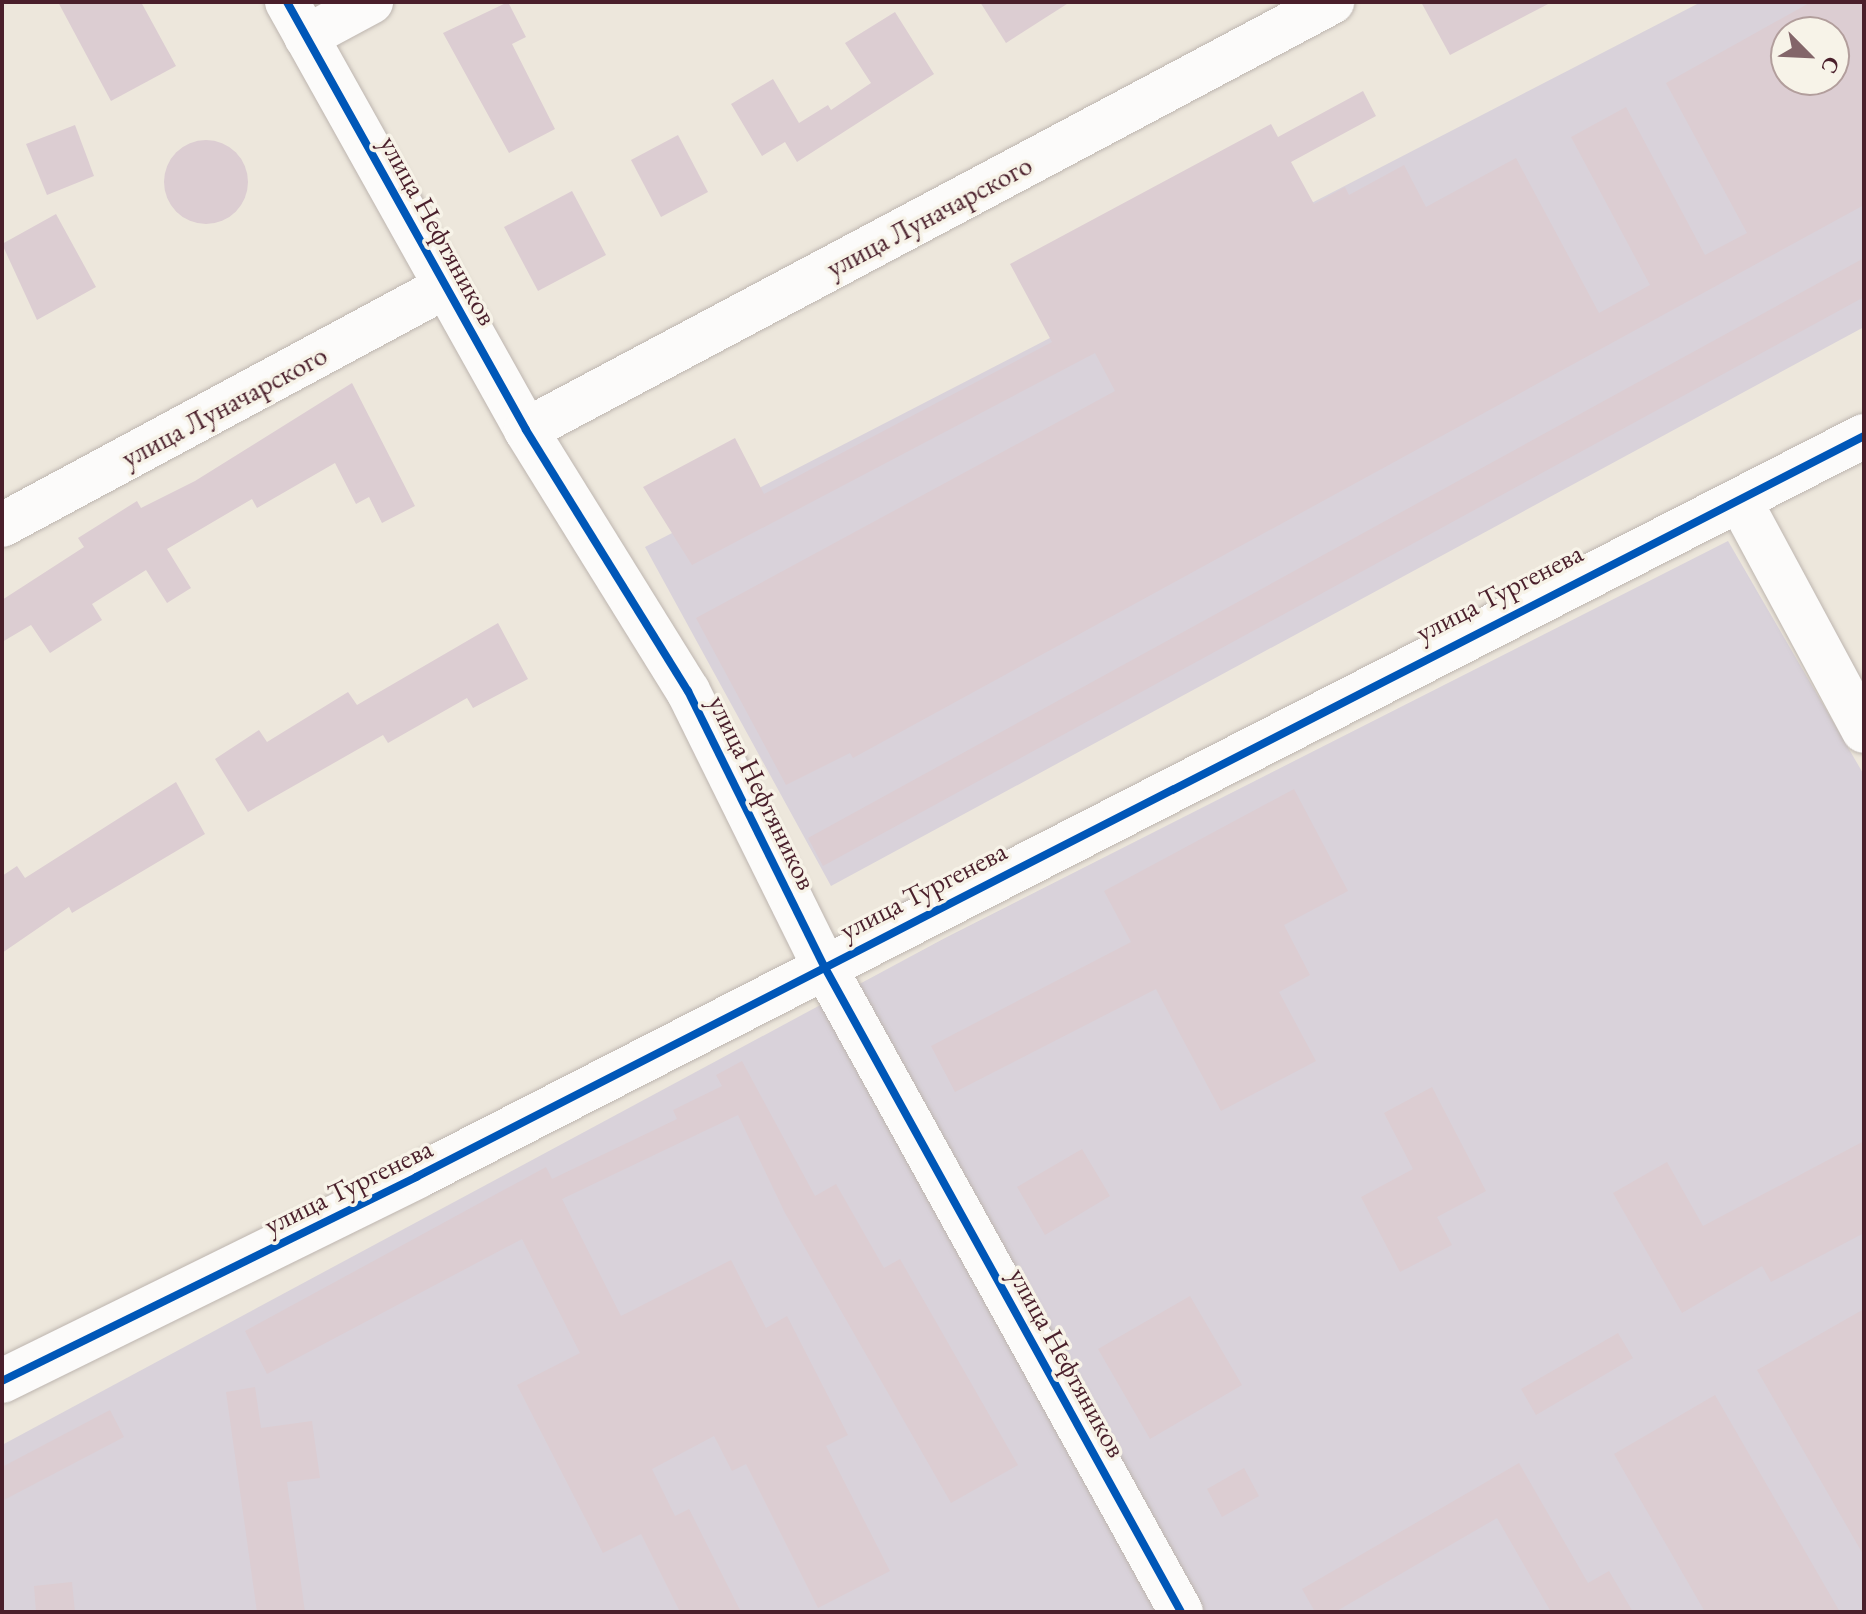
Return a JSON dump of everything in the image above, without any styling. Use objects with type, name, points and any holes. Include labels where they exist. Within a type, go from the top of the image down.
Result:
[{"type":"street","points":[[296,19],[371,2]]},
{"type":"street","name":"улица Луначарского","points":[[526,430],[1309,7]]},
{"type":"street","name":"улица Нефтяников","points":[[296,19],[526,430],[688,691],[824,966],[1181,1612]]},
{"type":"street","name":"улица Луначарского","points":[[2,525],[445,287]]},
{"type":"street","name":"улица Тургенева","points":[[2,1381],[824,966],[1635,547],[1740,501],[1864,436]]},
{"type":"street","points":[[1740,501],[1864,731]]},
{"type":"shaded area","points":[[1701,2],[1864,2],[1864,327],[831,886],[645,547]]},
{"type":"shaded area","points":[[1728,541],[1864,775],[1864,1612],[2,1612],[2,1445],[945,938]]},
{"type":"building","points":[[58,2],[141,2],[176,66],[111,101]]},
{"type":"building","points":[[508,2],[526,37],[512,44],[555,129],[509,153],[443,33]]},
{"type":"building","points":[[980,2],[1070,2],[1006,43]]},
{"type":"building","points":[[1421,2],[1552,2],[1450,55]]},
{"type":"building","points":[[1811,2],[1864,2],[1864,205],[853,758],[850,753],[786,785],[696,618],[1115,391],[1095,353],[692,565],[643,487],[735,438],[764,494],[1052,342],[1010,264],[1271,124],[1278,137],[1363,91],[1376,116],[1291,162],[1314,204],[1345,187],[1349,195],[1404,165],[1426,207],[1516,158],[1599,313],[1650,285],[1571,137],[1626,107],[1705,255],[1747,233],[1666,83],[1770,25],[1770,96],[1850,96],[1850,16],[1786,16]]},
{"type":"building","points":[[895,12],[934,74],[797,162],[785,142],[762,156],[731,104],[773,79],[799,123],[828,105],[831,110],[871,83],[845,43]]},
{"type":"building","points":[[75,125],[94,176],[47,195],[26,144]]},
{"type":"building","points":[[678,135],[708,192],[661,217],[631,160]]},
{"type":"building","points":[[206,140],[222,143],[236,152],[245,166],[248,182],[245,198],[236,212],[222,221],[206,224],[190,221],[176,212],[167,198],[164,182],[167,166],[176,152],[190,143]]},
{"type":"building","points":[[572,191],[606,255],[538,291],[504,227]]},
{"type":"building","points":[[56,214],[96,287],[37,320],[2,244]]},
{"type":"building","points":[[1864,258],[1864,297],[823,866],[808,838]]},
{"type":"building","points":[[352,383],[415,506],[382,523],[369,497],[356,504],[335,463],[257,508],[252,499],[167,549],[191,588],[167,603],[146,570],[92,604],[102,620],[50,653],[31,625],[2,642],[2,600],[84,547],[78,538],[137,501],[141,508],[195,481]]},
{"type":"building","points":[[498,623],[528,679],[473,708],[467,698],[388,743],[383,735],[248,812],[215,759],[259,730],[267,742],[348,692],[357,705]]},
{"type":"building","points":[[176,782],[205,834],[72,913],[69,907],[2,953],[2,876],[17,866],[25,878]]},
{"type":"building","points":[[1294,789],[1348,891],[1284,925],[1310,975],[1279,992],[1316,1061],[1221,1111],[1156,989],[955,1092],[931,1046],[1131,942],[1104,891]]},
{"type":"building","points":[[742,1061],[815,1196],[836,1184],[884,1268],[900,1259],[1018,1465],[951,1503],[785,1213],[738,1115],[562,1199],[621,1316],[731,1260],[766,1328],[787,1316],[848,1435],[826,1446],[890,1571],[818,1608],[746,1464],[732,1471],[714,1436],[652,1469],[675,1516],[689,1509],[741,1612],[680,1612],[641,1534],[603,1553],[517,1385],[580,1353],[522,1239],[267,1374],[245,1331],[546,1167],[552,1179],[677,1119],[673,1110],[722,1086],[716,1075]]},
{"type":"building","points":[[1432,1087],[1486,1191],[1437,1217],[1452,1245],[1400,1272],[1361,1197],[1413,1169],[1384,1113]]},
{"type":"building","points":[[1864,1141],[1864,1233],[1771,1282],[1762,1266],[1682,1313],[1613,1193],[1667,1162],[1703,1226]]},
{"type":"building","points":[[1082,1149],[1110,1196],[1045,1235],[1017,1187]]},
{"type":"building","points":[[1190,1296],[1242,1385],[1150,1439],[1098,1349]]},
{"type":"building","points":[[1864,1309],[1864,1556],[1757,1370]]},
{"type":"building","points":[[1618,1333],[1633,1358],[1536,1415],[1521,1389]]},
{"type":"building","points":[[255,1387],[261,1428],[312,1421],[320,1478],[287,1482],[305,1612],[257,1612],[226,1392]]},
{"type":"building","points":[[1715,1395],[1840,1612],[1705,1612],[1614,1454]]},
{"type":"building","points":[[110,1410],[124,1437],[2,1501],[2,1467]]},
{"type":"building","points":[[1519,1463],[1588,1583],[1609,1571],[1633,1612],[1551,1612],[1497,1518],[1335,1612],[1315,1612],[1302,1589]]},
{"type":"building","points":[[1244,1468],[1259,1496],[1222,1517],[1207,1489]]},
{"type":"building","points":[[72,1582],[75,1612],[36,1612],[34,1586]]},
{"type":"cycle path","points":[[287,2],[526,430],[688,691],[824,966],[1181,1612]]},
{"type":"cycle path","points":[[2,1381],[416,1177],[1864,436]]}]
